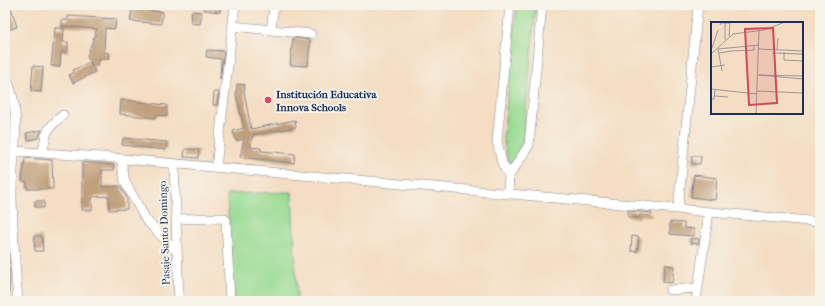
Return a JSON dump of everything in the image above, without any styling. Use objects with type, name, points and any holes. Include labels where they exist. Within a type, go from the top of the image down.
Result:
[{"type":"street","points":[[216,167],[235,5]]},
{"type":"street","points":[[271,30],[274,5]]},
{"type":"street","points":[[509,176],[502,163],[497,141],[510,5]]},
{"type":"street","points":[[508,194],[509,176],[529,145],[542,5]]},
{"type":"street","points":[[678,209],[698,5]]},
{"type":"street","points":[[233,26],[311,34]]},
{"type":"street","points":[[5,75],[17,119],[12,196],[18,301]]},
{"type":"street","points":[[43,153],[44,136],[63,115]]},
{"type":"street","points":[[15,151],[216,167],[820,222]]},
{"type":"street","points":[[121,159],[125,182],[146,220],[177,252]]},
{"type":"street","name":"Pasaje Santo Domingo","points":[[174,164],[179,301]]},
{"type":"street","points":[[696,301],[710,212]]},
{"type":"street","points":[[176,219],[222,218],[226,220],[230,301]]},
{"type":"street","points":[[670,290],[698,288]]},
{"type":"green space","points":[[517,5],[536,5],[523,141],[512,163],[508,163],[503,138]]},
{"type":"green space","points":[[292,192],[297,299],[233,301],[227,194]]},
{"type":"building","points":[[205,5],[221,5],[220,12],[204,10]]},
{"type":"building","points":[[11,8],[17,27],[7,30],[5,22],[8,21],[5,10]]},
{"type":"building","points":[[132,9],[163,12],[161,24],[130,21]]},
{"type":"building","points":[[192,11],[202,12],[200,24],[191,23]]},
{"type":"building","points":[[68,16],[116,19],[115,29],[105,28],[104,52],[109,53],[108,59],[100,59],[97,65],[93,66],[87,56],[97,29],[62,26],[62,20],[68,20]]},
{"type":"building","points":[[55,28],[64,28],[63,42],[68,42],[68,52],[61,52],[60,66],[51,66]]},
{"type":"building","points":[[293,38],[310,40],[308,66],[290,65]]},
{"type":"building","points":[[207,50],[224,51],[220,79],[221,59],[206,57]]},
{"type":"building","points":[[90,62],[95,72],[73,83],[69,75],[74,73],[73,70]]},
{"type":"building","points":[[33,66],[43,67],[41,92],[31,91]]},
{"type":"building","points":[[237,84],[245,85],[244,92],[251,129],[295,120],[296,127],[253,135],[250,147],[261,148],[261,151],[295,154],[294,163],[240,157],[244,139],[236,141],[233,131],[244,128],[236,94]]},
{"type":"building","points":[[214,92],[219,92],[217,105],[213,105]]},
{"type":"building","points":[[121,100],[167,105],[167,116],[156,115],[156,118],[120,114]]},
{"type":"building","points":[[42,130],[38,138],[28,140],[26,133]]},
{"type":"building","points":[[123,138],[167,142],[166,150],[122,145]]},
{"type":"building","points":[[185,149],[199,150],[198,158],[184,157]]},
{"type":"building","points":[[692,156],[701,156],[700,164],[692,164]]},
{"type":"building","points":[[25,158],[52,160],[53,189],[27,189],[27,182],[22,182]]},
{"type":"building","points":[[6,159],[8,159],[5,184]]},
{"type":"building","points":[[82,162],[114,165],[114,170],[102,170],[102,187],[120,186],[127,198],[127,209],[109,210],[109,196],[92,197],[92,210],[82,210]]},
{"type":"building","points":[[694,175],[717,178],[715,200],[691,197]]},
{"type":"building","points":[[35,201],[44,201],[44,208],[35,207]]},
{"type":"building","points":[[628,211],[652,213],[651,216],[640,215],[640,218],[628,217]]},
{"type":"building","points":[[670,222],[684,223],[684,228],[694,229],[694,236],[670,234]]},
{"type":"building","points":[[34,236],[42,236],[43,251],[35,251]]},
{"type":"building","points":[[632,236],[639,237],[637,252],[631,251]]},
{"type":"building","points":[[691,238],[699,239],[698,244],[690,243]]},
{"type":"building","points":[[5,243],[8,244],[9,264],[5,264]]},
{"type":"building","points":[[665,265],[674,266],[672,283],[663,282]]},
{"type":"building","points":[[5,269],[10,269],[9,297],[5,297]]},
{"type":"place","name":"Institución Educativa Innova Schools","points":[[268,100]]}]
